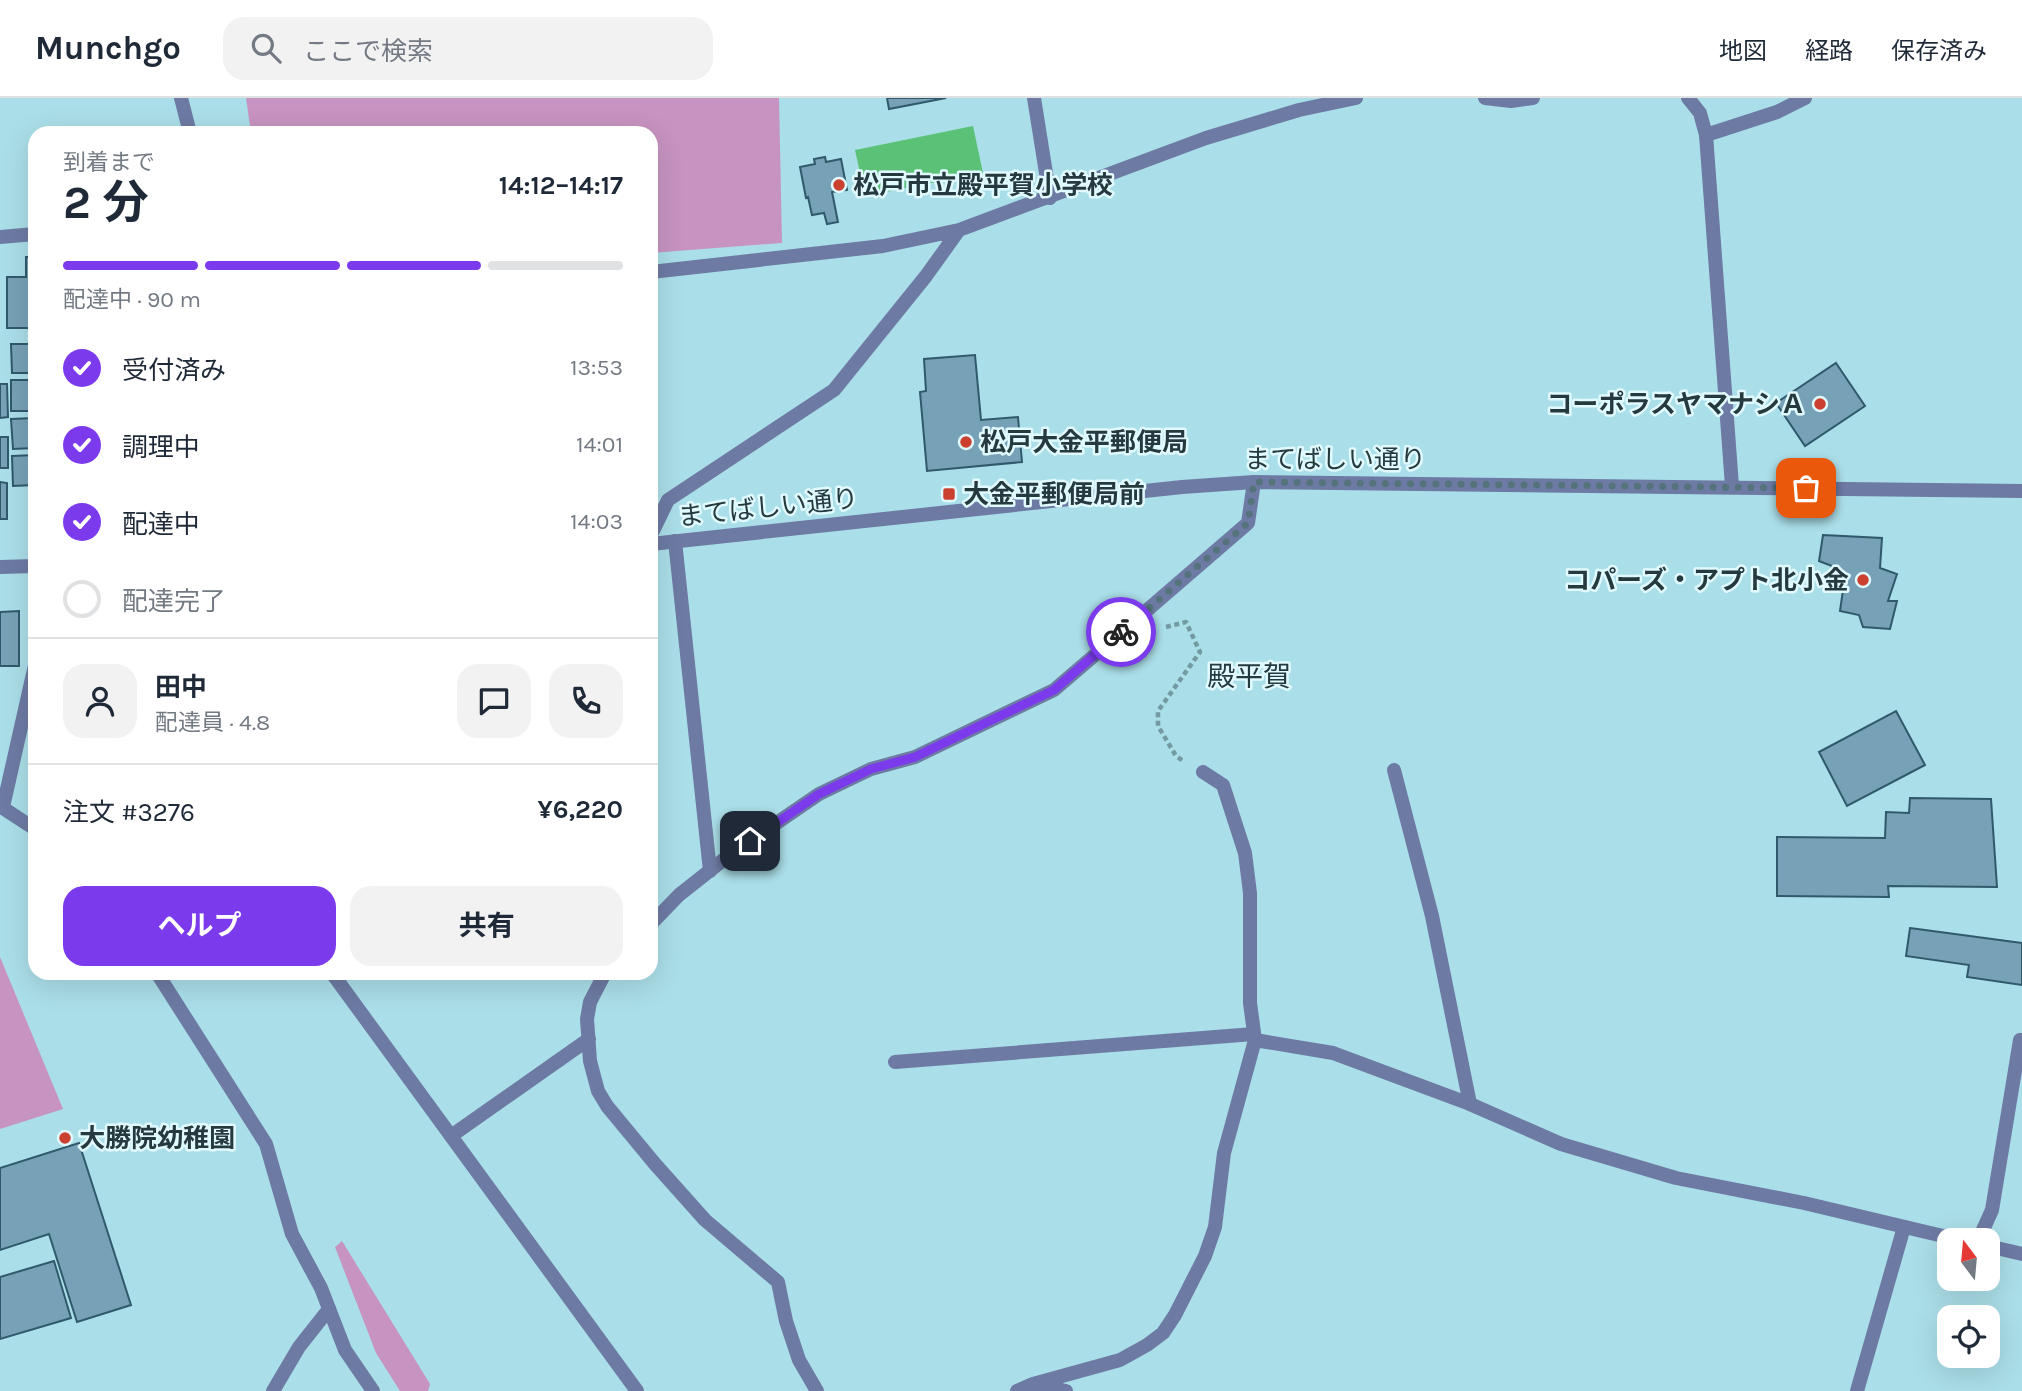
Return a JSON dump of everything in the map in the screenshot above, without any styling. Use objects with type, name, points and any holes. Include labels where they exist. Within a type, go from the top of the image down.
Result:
[{"type":"street","points":[[181,98],[188,126]]},
{"type":"street","points":[[1034,98],[1050,198]]},
{"type":"street","points":[[658,271],[883,246],[959,230],[1206,138],[1299,110],[1356,98]]},
{"type":"street","points":[[1485,98],[1511,101],[1533,98]]},
{"type":"street","points":[[1688,98],[1700,113],[1706,135],[1731,486]]},
{"type":"street","points":[[1706,135],[1777,112],[1805,98]]},
{"type":"street","points":[[658,521],[668,500],[834,390],[926,276],[959,230]]},
{"type":"street","points":[[0,237],[28,235]]},
{"type":"street","points":[[658,917],[679,895],[710,871],[819,794],[871,769],[915,757],[1054,690],[1248,523],[1254,482]]},
{"type":"street","name":"まてばしい通り","points":[[658,543],[1182,487],[1254,482],[2022,491]]},
{"type":"street","points":[[675,541],[710,871]]},
{"type":"street","points":[[0,567],[28,566]]},
{"type":"street","points":[[28,694],[1,807],[28,825]]},
{"type":"street","points":[[1394,770],[1433,916],[1471,1104]]},
{"type":"street","points":[[1017,1391],[1120,1360],[1163,1333],[1205,1256],[1215,1227],[1224,1153],[1247,1076],[1254,1037],[1250,1003],[1250,893],[1245,853],[1223,785],[1203,772]]},
{"type":"street","points":[[161,980],[266,1144],[292,1234],[321,1288],[345,1350],[373,1391]]},
{"type":"street","points":[[337,980],[636,1391]]},
{"type":"street","points":[[601,980],[590,1002],[587,1019],[590,1060],[597,1091],[705,1220],[778,1282],[786,1321],[799,1360],[817,1391]]},
{"type":"street","points":[[895,1062],[1254,1037],[1333,1053],[1471,1104],[1561,1144],[1676,1178],[1804,1203],[1937,1235]]},
{"type":"street","points":[[451,1136],[589,1040]]},
{"type":"street","points":[[1984,1228],[1992,1210],[2020,1040]]},
{"type":"street","points":[[1857,1391],[1904,1227]]},
{"type":"street","points":[[2000,1249],[2022,1254]]},
{"type":"street","points":[[273,1391],[299,1346],[329,1309]]},
{"type":"street","points":[[1033,1384],[1066,1391]]},
{"type":"path","points":[[1138,618],[1158,629],[1186,622],[1200,652],[1157,711],[1158,726],[1175,756],[1203,772]]},
{"type":"shaded area","points":[[246,98],[779,98],[782,243],[658,252],[658,126],[250,126]]},
{"type":"shaded area","points":[[973,126],[983,173],[865,196],[855,150]]},
{"type":"shaded area","points":[[0,957],[63,1109],[0,1129]]},
{"type":"shaded area","points":[[342,1241],[430,1384],[428,1391],[400,1391],[376,1353],[335,1247]]},
{"type":"building","points":[[887,98],[946,98],[889,109]]},
{"type":"building","points":[[825,157],[826,162],[841,159],[847,190],[832,192],[838,222],[827,224],[824,213],[812,215],[800,167],[815,164],[814,159]]},
{"type":"building","points":[[28,257],[28,328],[7,328],[7,277],[26,277]]},
{"type":"building","points":[[11,344],[28,344],[28,373],[12,373]]},
{"type":"building","points":[[975,355],[981,420],[1018,417],[1022,462],[927,471],[920,392],[926,391],[924,359]]},
{"type":"building","name":"コーポラスヤマナシＡ","points":[[1836,363],[1865,406],[1805,446],[1776,403]]},
{"type":"building","points":[[11,380],[28,380],[28,411],[11,411]]},
{"type":"building","points":[[0,384],[7,384],[8,417],[0,418]]},
{"type":"building","points":[[28,418],[28,448],[13,449],[11,419]]},
{"type":"building","points":[[0,437],[8,437],[8,468],[0,468]]},
{"type":"building","points":[[28,455],[28,485],[13,486],[12,456]]},
{"type":"building","points":[[0,482],[7,483],[7,519],[0,519]]},
{"type":"building","name":"コパーズ・アプト北小金","points":[[1823,535],[1882,538],[1880,568],[1897,574],[1888,601],[1897,601],[1890,629],[1863,627],[1859,615],[1840,611],[1843,590],[1830,586],[1832,566],[1819,561]]},
{"type":"building","points":[[19,611],[19,666],[0,666],[0,612]]},
{"type":"building","points":[[1896,711],[1925,765],[1847,806],[1819,752]]},
{"type":"building","points":[[1910,798],[1991,799],[1997,887],[1888,886],[1889,897],[1777,896],[1777,837],[1885,838],[1886,812],[1909,813]]},
{"type":"building","points":[[1910,928],[2022,943],[2022,985],[1967,977],[1969,965],[1906,956]]},
{"type":"building","points":[[79,1143],[131,1305],[77,1322],[49,1234],[0,1250],[0,1168]]},
{"type":"building","points":[[54,1261],[71,1318],[0,1339],[0,1277]]},
{"type":"way so far","points":[[1121,632],[1248,523],[1254,482],[1806,488]]},
{"type":"place","name":"松戸市立殿平賀小学校","points":[[839,185]]},
{"type":"place","name":"コーポラスヤマナシＡ","points":[[1820,404]]},
{"type":"place","name":"松戸大金平郵便局","points":[[966,442]]},
{"type":"place","name":"大金平郵便局前","points":[[949,494]]},
{"type":"place","name":"コパーズ・アプト北小金","points":[[1863,580]]},
{"type":"place","name":"大勝院幼稚園","points":[[65,1138]]},
{"type":"district","name":"殿平賀","points":[[1249,676]]},
{"type":"route","points":[[750,841],[819,794],[871,769],[915,757],[1054,690],[1121,632]]}]
